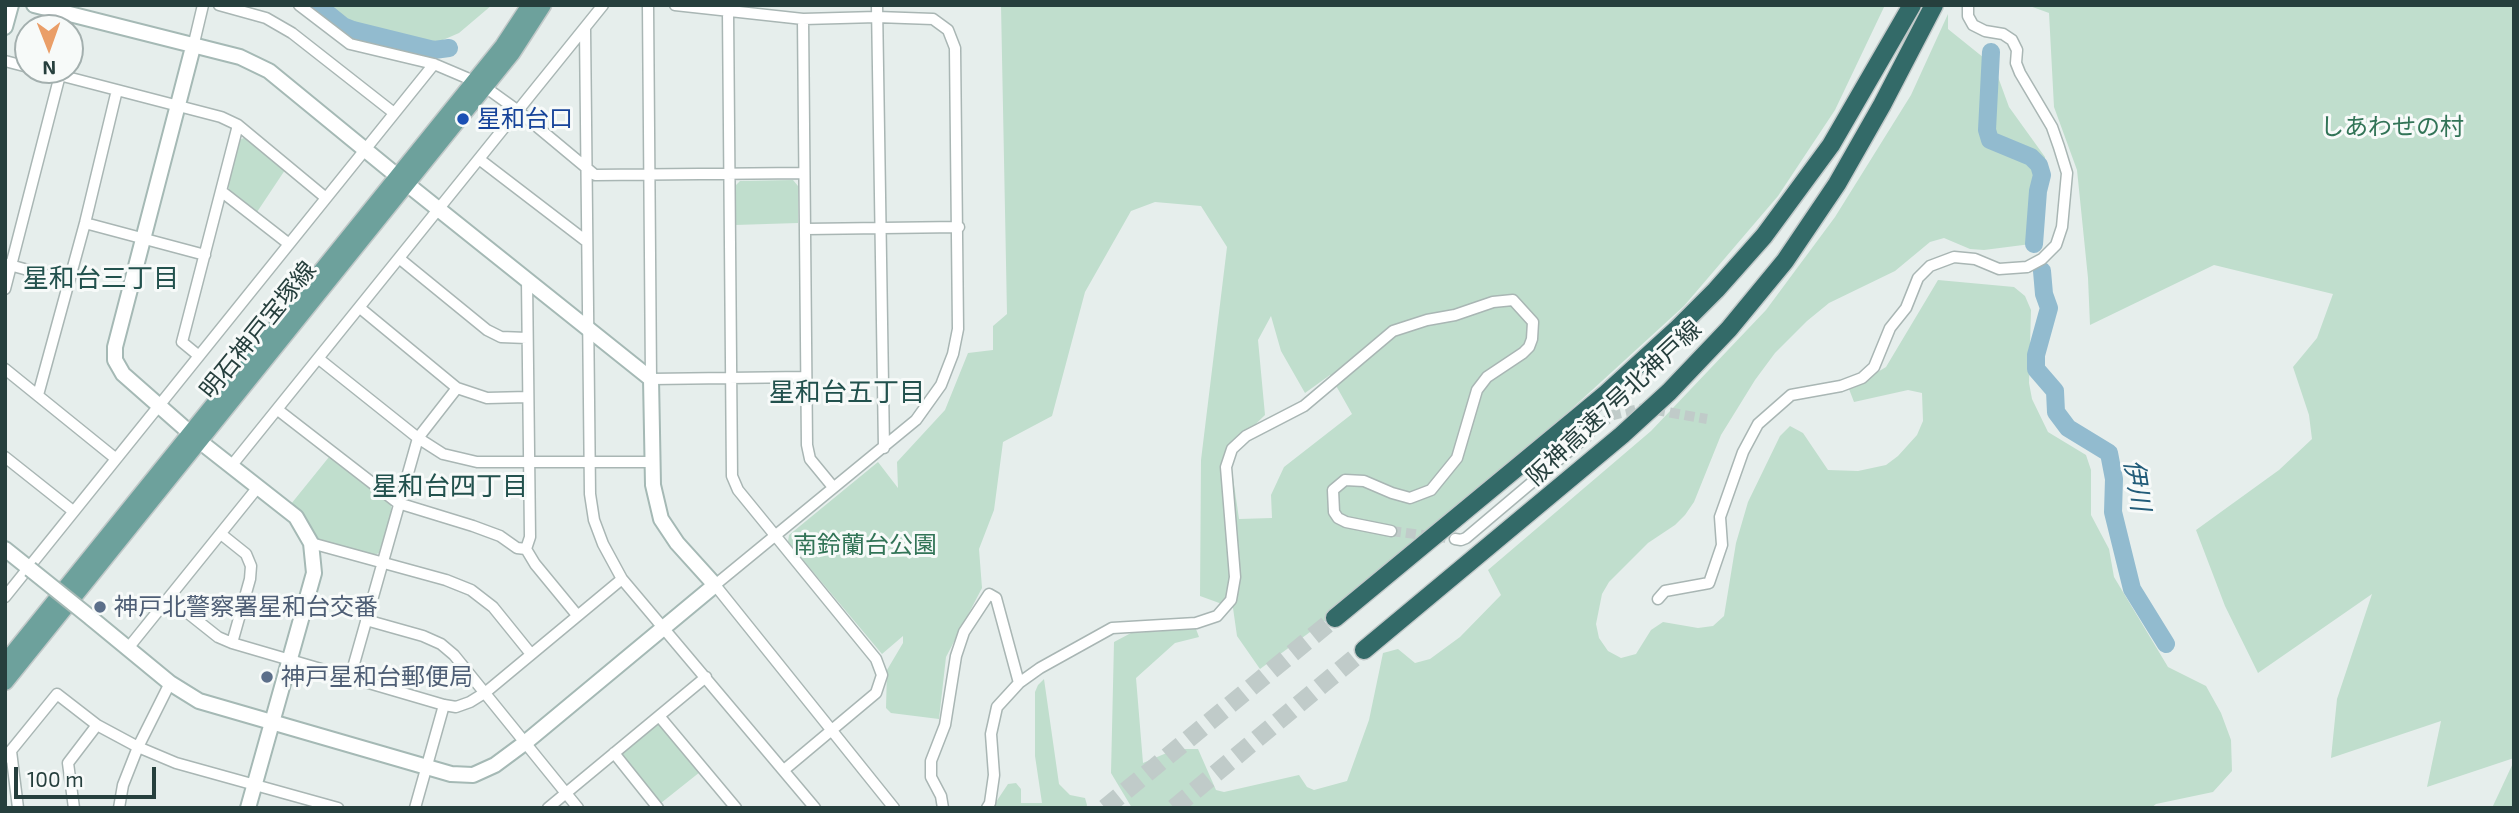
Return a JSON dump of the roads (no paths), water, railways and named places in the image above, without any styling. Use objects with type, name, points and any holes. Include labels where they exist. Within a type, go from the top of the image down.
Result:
[{"type":"highway","name":"阪神高速7号北神戸線","points":[[1335,618],[1630,373],[1716,290],[1748,255],[1830,145],[1912,5]]},
{"type":"highway","name":"阪神高速7号北神戸線","points":[[1364,650],[1622,435],[1710,350],[1766,285],[1853,158],[1934,5]]},
{"type":"main road","name":"明石神戸宝塚線","points":[[480,84],[530,5]]},
{"type":"main road","name":"明石神戸宝塚線","points":[[5,663],[194,436],[480,84],[512,53],[543,5]]},
{"type":"main road","name":"明石神戸宝塚線","points":[[5,682],[194,436]]},
{"type":"street","points":[[5,27],[11,5]]},
{"type":"street","points":[[34,5],[240,57],[269,71],[402,181],[651,379],[805,377]]},
{"type":"street","points":[[203,5],[116,347],[115,360],[123,374],[194,436],[296,517],[311,543],[314,573],[248,808]]},
{"type":"street","points":[[219,5],[266,18],[292,33],[394,113]]},
{"type":"street","points":[[299,5],[350,44],[434,64],[480,84],[517,110],[595,175],[804,173]]},
{"type":"street","points":[[232,465],[603,5]]},
{"type":"street","points":[[649,5],[653,485],[661,519],[677,543],[715,585],[833,729],[894,808]]},
{"type":"street","points":[[5,549],[170,683],[199,701],[451,774],[473,775],[495,765],[526,743],[775,534],[916,420],[941,385],[953,354],[958,329],[959,227],[955,48],[948,30],[933,19],[803,19],[675,5]]},
{"type":"street","points":[[877,5],[884,448]]},
{"type":"street","points":[[1658,599],[1665,592],[1709,583],[1721,545],[1722,510],[1743,452],[1758,424],[1791,395],[1841,386],[1861,378],[1874,367],[1918,278],[1930,266],[1954,257],[1975,259],[1999,269],[2028,267],[2042,259],[2056,245],[2062,227],[2067,173],[2052,127],[2020,73],[2016,63],[2017,50],[2012,40],[2003,34],[1985,31],[1973,24],[1968,16],[1968,5]]},
{"type":"street","points":[[728,11],[732,476],[738,490],[876,659],[882,675],[876,693],[784,770]]},
{"type":"street","points":[[803,19],[807,446],[810,459],[833,487]]},
{"type":"street","points":[[585,29],[586,327],[590,494],[594,520],[603,544],[622,579],[815,808]]},
{"type":"street","points":[[5,597],[434,64]]},
{"type":"street","points":[[84,81],[179,105],[221,117],[238,125],[326,198]]},
{"type":"street","points":[[5,289],[8,265],[58,84]]},
{"type":"street","points":[[38,395],[85,223],[117,90]]},
{"type":"street","points":[[199,356],[182,342],[238,125]]},
{"type":"street","points":[[479,159],[586,241]]},
{"type":"street","points":[[221,191],[289,244]]},
{"type":"street","points":[[85,223],[205,255]]},
{"type":"street","points":[[806,229],[959,227]]},
{"type":"street","points":[[400,259],[488,330],[501,337],[527,338]]},
{"type":"street","points":[[8,265],[68,281]]},
{"type":"street","points":[[527,280],[530,537],[526,549],[535,565],[577,615]]},
{"type":"street","points":[[987,808],[994,775],[991,734],[997,707],[1019,683],[1040,668],[1112,628],[1196,623],[1217,616],[1231,600],[1235,577],[1226,467],[1232,449],[1246,436],[1304,406],[1393,331],[1493,302],[1513,300],[1533,322],[1532,339],[1523,353],[1487,377],[1477,390],[1457,458],[1431,490],[1410,498],[1364,481],[1345,480],[1335,486],[1332,500],[1338,518],[1391,531]]},
{"type":"street","points":[[360,308],[457,388],[487,398],[528,397]]},
{"type":"street","points":[[319,359],[418,438],[443,454],[477,461],[653,462]]},
{"type":"street","points":[[5,369],[115,458]]},
{"type":"street","points":[[350,678],[418,438],[457,388]]},
{"type":"street","points":[[278,410],[398,503],[473,526],[500,536],[517,548],[526,549]]},
{"type":"street","points":[[1455,539],[1466,538],[1588,435]]},
{"type":"street","points":[[5,457],[73,511]]},
{"type":"street","points":[[129,647],[258,487]]},
{"type":"street","points":[[221,534],[246,554],[251,566],[250,579],[232,643]]},
{"type":"street","points":[[311,543],[446,580],[471,590],[493,607],[531,654]]},
{"type":"street","points":[[169,598],[218,637],[232,643],[456,707],[486,692],[622,579]]},
{"type":"street","points":[[943,808],[941,796],[931,777],[931,761],[945,725],[956,656],[964,632],[989,594],[996,598],[1019,683]]},
{"type":"street","points":[[366,620],[423,636],[441,644],[454,654],[578,808]]},
{"type":"street","points":[[548,808],[706,677]]},
{"type":"street","points":[[119,808],[123,785],[138,747],[170,683]]},
{"type":"street","points":[[18,808],[8,754],[57,694],[97,725],[138,747],[176,762],[313,804],[338,808]]},
{"type":"street","points":[[415,808],[444,705]]},
{"type":"street","points":[[660,716],[736,808]]},
{"type":"street","points":[[74,808],[68,763],[97,725]]},
{"type":"street","points":[[614,753],[658,808]]},
{"type":"waterway","points":[[317,5],[343,26],[353,30],[434,50],[449,48]]},
{"type":"waterway","name":"伊川","points":[[1991,52],[1987,130],[1990,140],[2031,157],[2039,165],[2042,175],[2038,191],[2034,244]]},
{"type":"waterway","name":"伊川","points":[[2042,271],[2044,294],[2049,308],[2036,355],[2036,369],[2055,391],[2056,412],[2068,428],[2109,453],[2114,479],[2113,512],[2132,589],[2166,644]]},
{"type":"tunnel","points":[[1588,435],[1613,415],[1644,408],[1707,419]]},
{"type":"tunnel","points":[[1391,531],[1455,539]]},
{"type":"tunnel","points":[[1105,808],[1335,618]]},
{"type":"tunnel","points":[[1174,808],[1364,650]]},
{"type":"place","name":"星和台口","points":[[463,119]]},
{"type":"place","name":"神戸北警察署星和台交番","points":[[100,607]]},
{"type":"place","name":"神戸星和台郵便局","points":[[267,677]]},
{"type":"district","name":"星和台三丁目","points":[[101,278]]},
{"type":"district","name":"星和台五丁目","points":[[847,392]]},
{"type":"district","name":"星和台四丁目","points":[[450,486]]},
{"type":"park label","name":"しあわせの村","points":[[2392,127]]},
{"type":"park label","name":"南鈴蘭台公園","points":[[865,545]]}]
